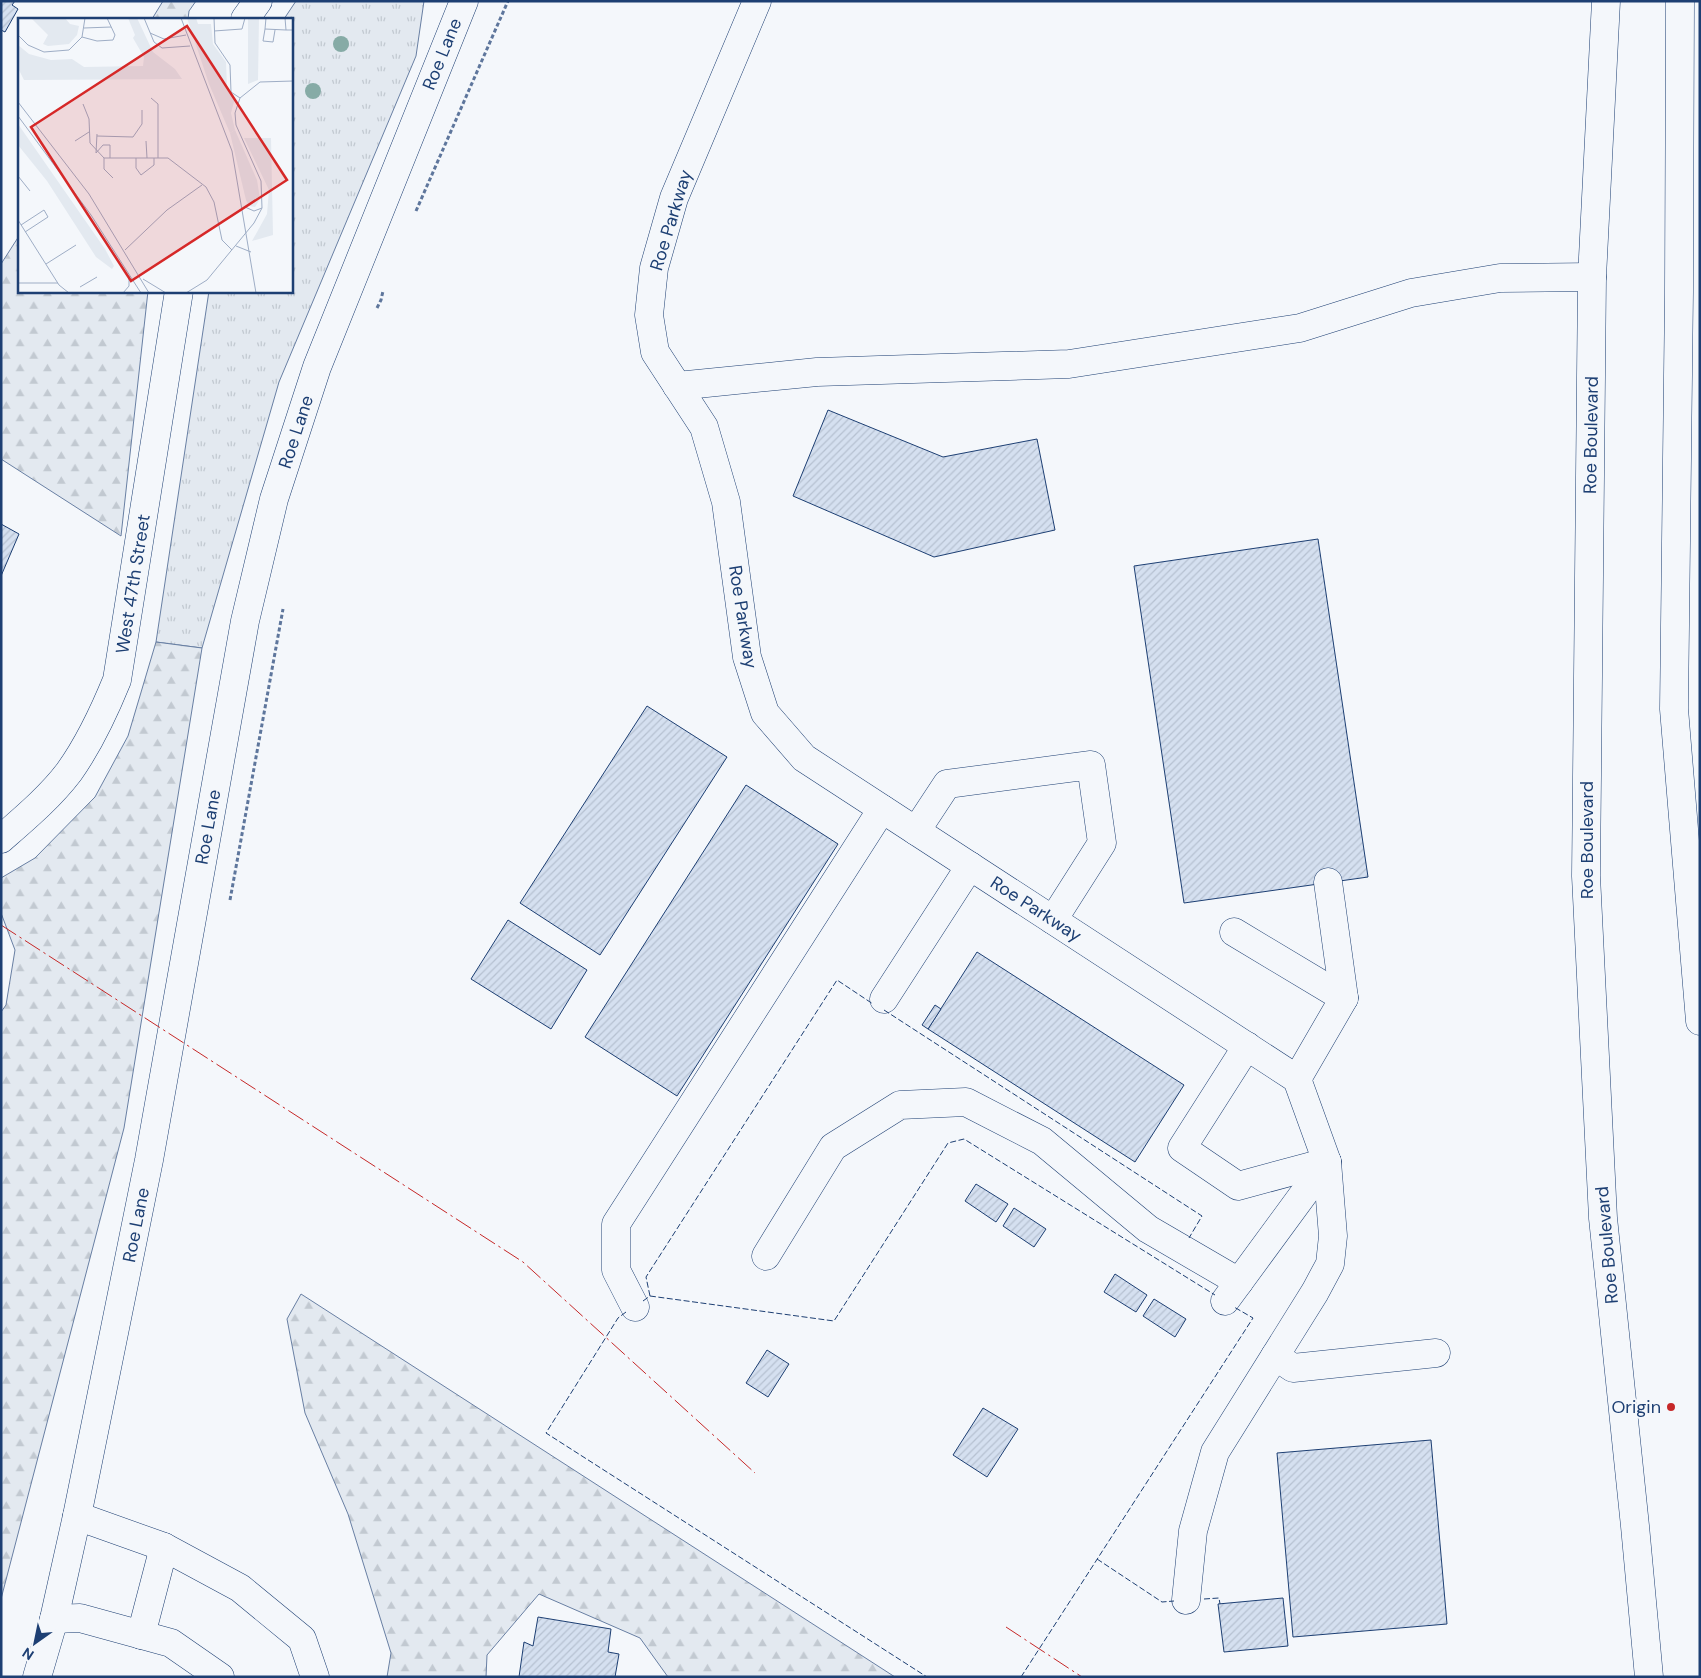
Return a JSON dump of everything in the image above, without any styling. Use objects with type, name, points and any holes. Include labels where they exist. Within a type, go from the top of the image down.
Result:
[{"type":"street","points":[[246,18],[258,1]]},
{"type":"street","name":"Roe Parkway","points":[[757,1],[674,198],[654,268],[648,315],[655,352],[704,427],[726,502],[747,657],[765,713],[804,758],[1297,1079]]},
{"type":"street","name":"Roe Boulevard","points":[[1606,1],[1592,277],[1586,876],[1603,1218],[1649,1677]]},
{"type":"street","points":[[1680,1],[1674,709],[1700,1022]]},
{"type":"street","name":"Roe Lane","points":[[37,1677],[54,1619],[77,1516],[149,1160],[245,621],[274,499],[317,367],[462,3]]},
{"type":"street","points":[[1679,75],[1700,26]]},
{"type":"street","points":[[677,386],[817,372],[1069,364],[1300,328],[1411,293],[1500,278],[1592,277]]},
{"type":"street","name":"West 47th Street","points":[[1,839],[40,804],[69,772],[106,709],[117,680],[179,292]]},
{"type":"street","points":[[916,832],[947,784],[1091,765],[1102,843],[1053,920]]},
{"type":"street","points":[[634,1307],[616,1270],[616,1224],[882,809]]},
{"type":"street","points":[[884,999],[970,866]]},
{"type":"street","points":[[1186,1600],[1193,1531],[1215,1452],[1315,1292],[1330,1264],[1333,1236],[1327,1162],[1297,1079],[1344,998],[1328,882]]},
{"type":"street","points":[[1234,932],[1344,998]]},
{"type":"street","points":[[1247,1046],[1182,1148],[1238,1186],[1327,1162]]},
{"type":"street","points":[[766,1256],[833,1147],[900,1105],[966,1102],[1042,1141],[1148,1229],[1232,1291],[1327,1162]]},
{"type":"street","points":[[1275,1356],[1293,1368],[1436,1353]]},
{"type":"street","points":[[77,1516],[164,1547],[240,1588],[302,1639],[315,1677]]},
{"type":"street","points":[[141,1635],[164,1547]]},
{"type":"street","points":[[54,1619],[80,1618],[171,1643],[220,1677]]},
{"type":"path","points":[[412,219],[508,1]]},
{"type":"path","points":[[373,313],[381,300],[385,283]]},
{"type":"path","points":[[228,907],[283,606]]},
{"type":"green space","points":[[163,1],[196,1],[189,11],[188,18],[153,18]]},
{"type":"green space","points":[[296,1],[424,1],[416,56],[279,382],[202,648],[156,642],[209,292],[292,292],[292,18],[285,18]]},
{"type":"green space","points":[[18,238],[18,292],[148,292],[121,536],[1,459],[1,264]]},
{"type":"green space","points":[[156,642],[202,648],[124,1128],[1,1599],[1,1012],[6,1005],[15,950],[1,913],[1,878],[35,858],[95,797],[128,736]]},
{"type":"green space","points":[[301,1294],[895,1677],[668,1677],[640,1638],[539,1594],[487,1655],[486,1677],[387,1677],[391,1653],[348,1514],[305,1413],[287,1319]]},
{"type":"building","points":[[1,1],[15,1],[12,5],[18,9],[5,32],[1,30]]},
{"type":"building","points":[[828,410],[943,457],[1037,439],[1055,530],[934,557],[793,496]]},
{"type":"building","points":[[1,524],[19,534],[1,576]]},
{"type":"building","points":[[1318,539],[1368,877],[1184,903],[1134,566]]},
{"type":"building","points":[[647,706],[727,757],[600,955],[520,903]]},
{"type":"building","points":[[746,785],[838,844],[677,1096],[585,1037]]},
{"type":"building","points":[[508,920],[587,970],[551,1029],[471,979]]},
{"type":"building","points":[[977,952],[1184,1085],[1135,1162],[928,1029]]},
{"type":"building","points":[[935,1005],[941,1009],[928,1029],[922,1025]]},
{"type":"building","points":[[976,1184],[1008,1204],[996,1222],[965,1201]]},
{"type":"building","points":[[1014,1208],[1046,1229],[1034,1247],[1003,1226]]},
{"type":"building","points":[[1115,1274],[1147,1295],[1136,1312],[1104,1292]]},
{"type":"building","points":[[1154,1299],[1186,1319],[1175,1337],[1143,1316]]},
{"type":"building","points":[[767,1350],[789,1364],[768,1397],[746,1383]]},
{"type":"building","points":[[983,1408],[1018,1429],[987,1477],[953,1455]]},
{"type":"building","points":[[1431,1440],[1447,1624],[1293,1637],[1277,1453]]},
{"type":"building","points":[[1283,1598],[1288,1646],[1224,1652],[1218,1604]]},
{"type":"building","points":[[538,1617],[611,1629],[608,1652],[619,1654],[615,1677],[519,1677],[524,1642],[533,1646]]},
{"type":"fence","points":[[650,1296],[646,1277],[837,980],[873,1004]]},
{"type":"fence","points":[[884,1010],[1202,1216],[1189,1238]]},
{"type":"fence","points":[[643,1301],[650,1296],[834,1321],[948,1143],[964,1139],[1215,1295]]},
{"type":"fence","points":[[1021,1677],[1253,1318],[1234,1307]]},
{"type":"fence","points":[[626,1312],[618,1318],[546,1433],[927,1677]]},
{"type":"fence","points":[[1097,1559],[1162,1602],[1174,1601]]},
{"type":"fence","points":[[1204,1599],[1219,1598],[1220,1604]]},
{"type":"power","points":[[1,925],[523,1262],[755,1473]]},
{"type":"power","points":[[1006,1627],[1082,1677]]},
{"type":"place","name":"Origin","points":[[1671,1407]]}]
